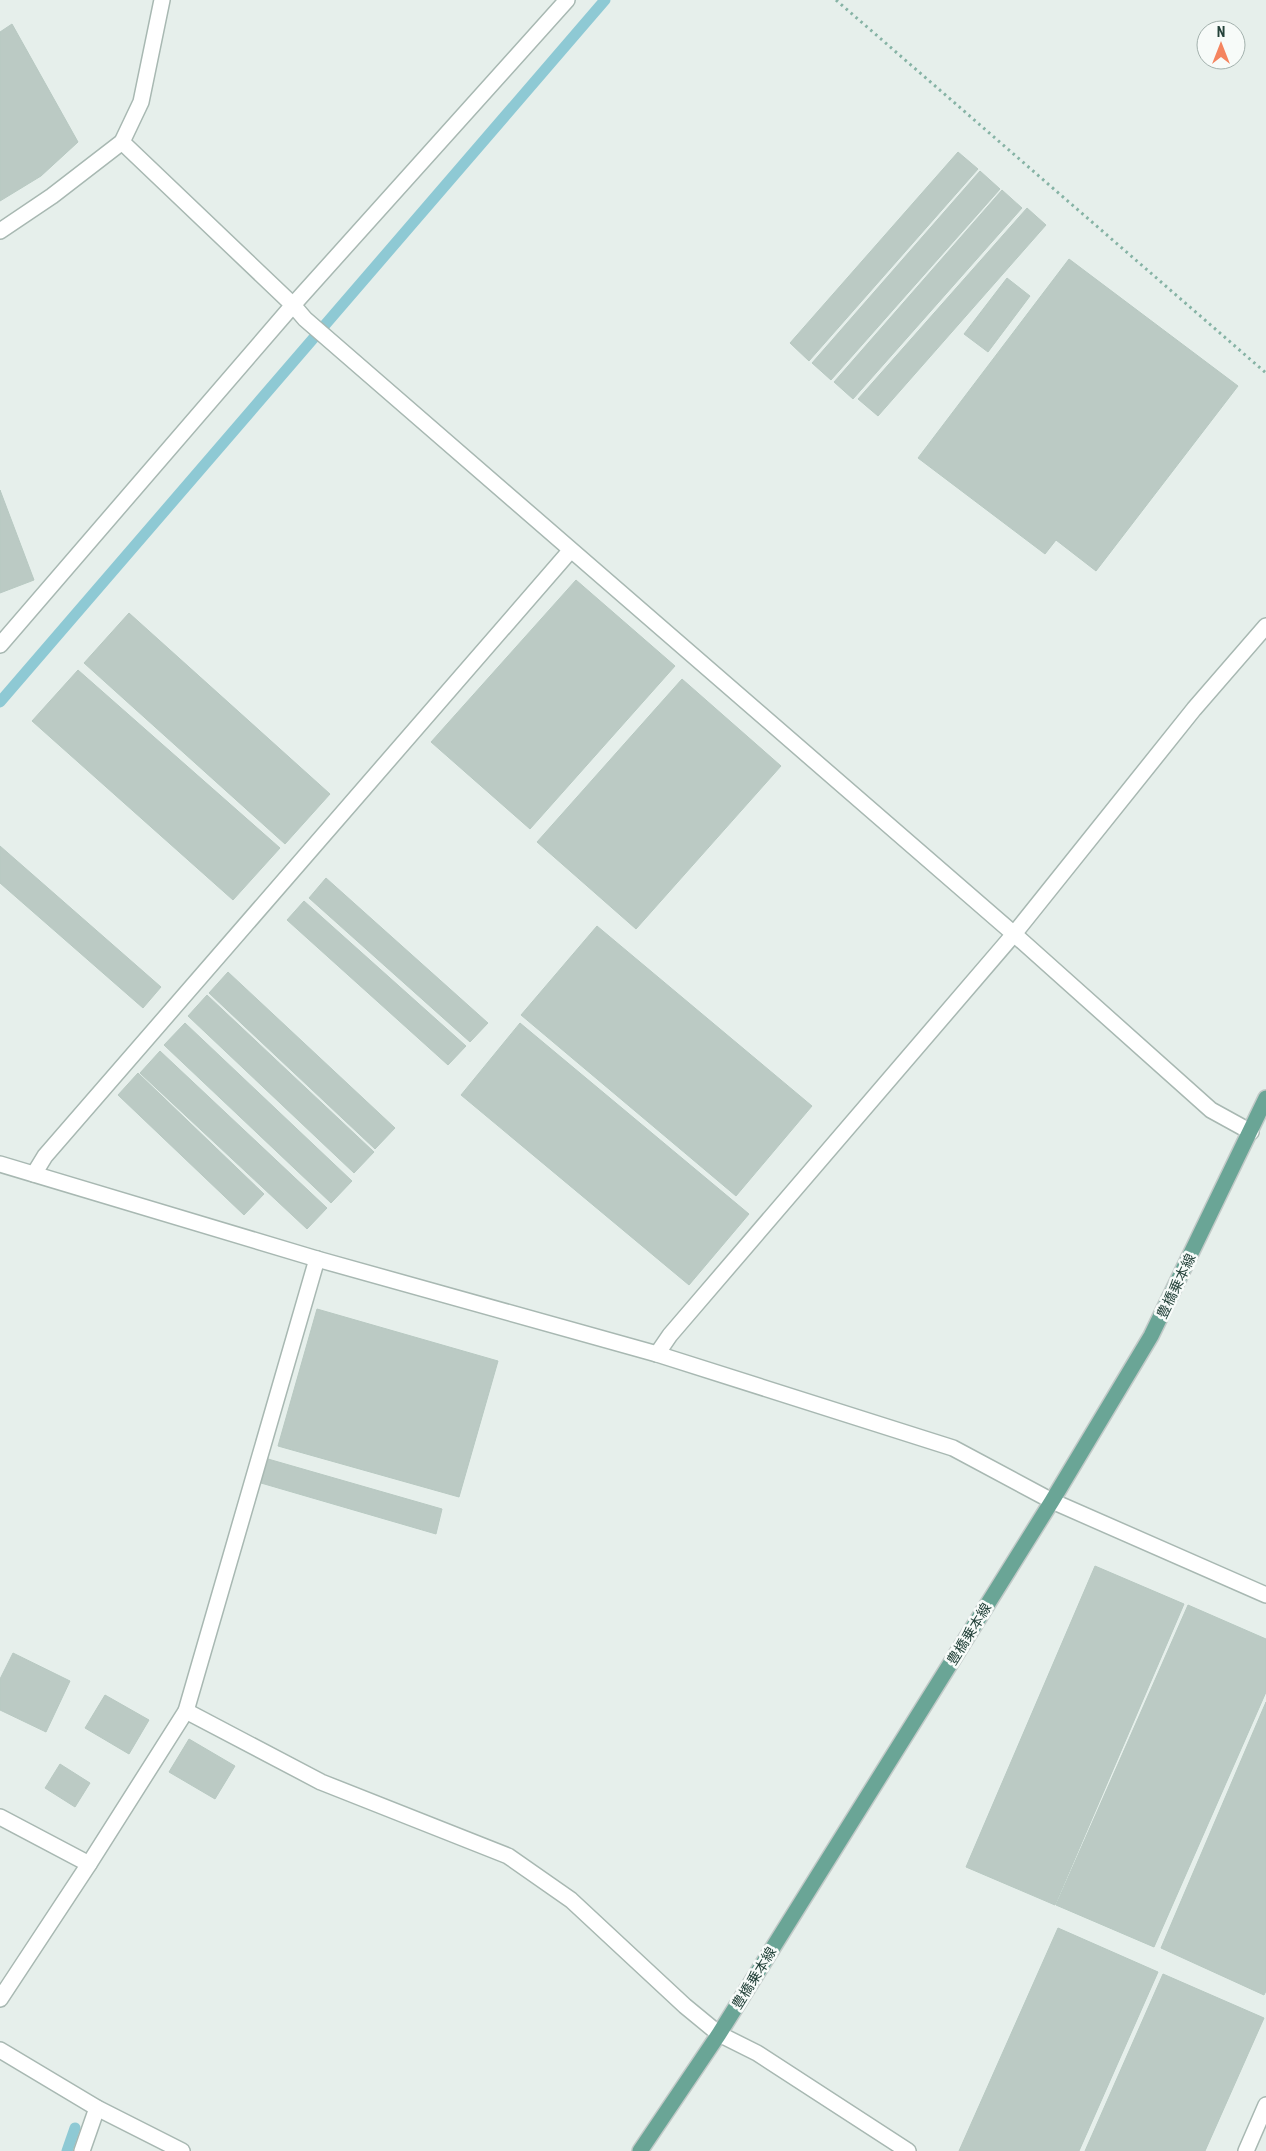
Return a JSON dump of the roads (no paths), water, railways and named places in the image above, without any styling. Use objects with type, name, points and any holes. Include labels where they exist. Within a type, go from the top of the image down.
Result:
[{"type":"main road","name":"豊橋乗本線","points":[[640,2151],[719,2034],[1052,1501],[1151,1336],[1266,1098]]},
{"type":"street","points":[[0,231],[52,196],[122,142],[141,102],[162,0]]},
{"type":"street","points":[[0,646],[293,306],[567,0]]},
{"type":"street","points":[[122,142],[332,342],[1014,934],[1211,1110],[1251,1132]]},
{"type":"street","points":[[34,1174],[45,1156],[570,550]]},
{"type":"street","points":[[657,1354],[670,1336],[1014,934],[1194,709],[1266,626]]},
{"type":"street","points":[[0,1164],[317,1259],[657,1354],[953,1448],[1052,1501],[1266,1595]]},
{"type":"street","points":[[0,1999],[89,1864],[186,1711],[317,1259]]},
{"type":"street","points":[[186,1711],[321,1782],[508,1856],[571,1900],[685,2006],[719,2034],[757,2053],[908,2151]]},
{"type":"street","points":[[0,1817],[89,1864]]},
{"type":"street","points":[[0,2050],[97,2108],[182,2151]]},
{"type":"street","points":[[1246,2151],[1266,2105]]},
{"type":"street","points":[[82,2151],[97,2108]]},
{"type":"waterway","points":[[0,702],[605,0]]},
{"type":"waterway","points":[[67,2151],[75,2128]]}]
